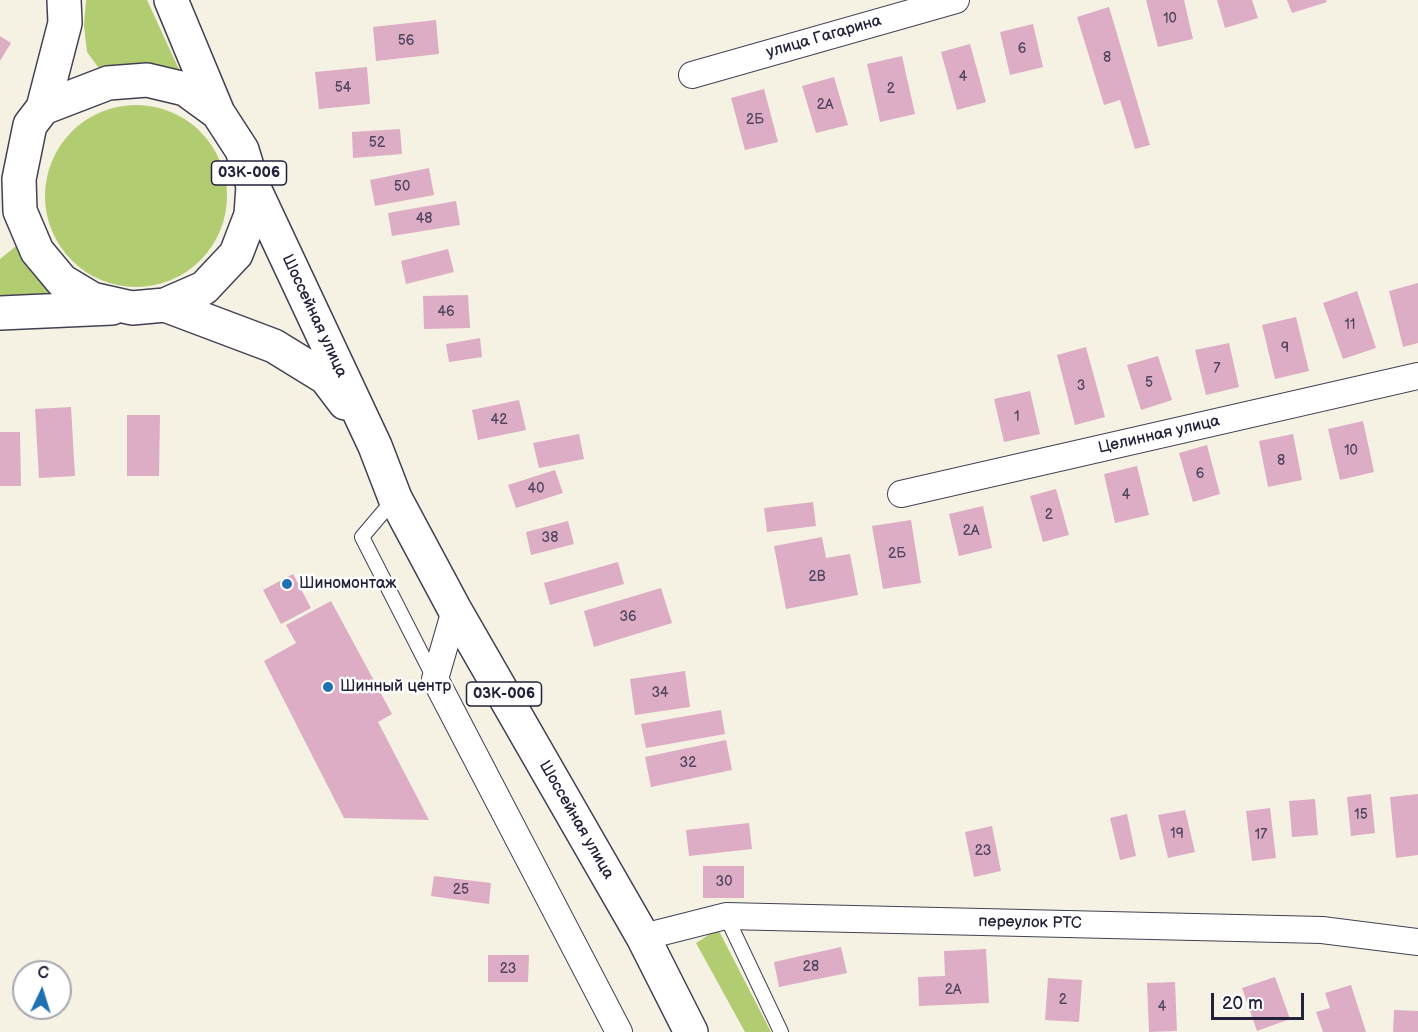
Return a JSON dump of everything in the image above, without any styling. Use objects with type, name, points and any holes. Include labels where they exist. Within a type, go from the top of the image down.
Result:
[{"type":"main road","name":"Шоссейная улица","points":[[64,0],[64,23],[19,178],[20,212],[37,251],[62,281],[92,299],[132,308],[165,305],[204,288],[236,254],[251,215],[253,186]]},
{"type":"main road","name":"Шоссейная улица","points":[[171,0],[218,113],[242,150],[253,186],[375,446],[395,498],[455,610],[643,937],[692,1032]]},
{"type":"main road","name":"Шоссейная улица","points":[[36,117],[108,83],[147,80],[185,89],[218,113]]},
{"type":"main road","points":[[0,147],[36,117]]},
{"type":"main road","name":"Шоссейная улица","points":[[165,305],[274,346],[327,378],[375,446]]},
{"type":"main road","points":[[0,313],[132,308]]},
{"type":"street","name":"улица Гагарина","points":[[692,75],[956,0]]},
{"type":"street","name":"Целинная улица","points":[[901,494],[1418,376]]},
{"type":"street","points":[[455,610],[435,680],[619,1032]]},
{"type":"street","name":"переулок РТС","points":[[643,937],[726,916],[1322,930],[1418,942]]},
{"type":"lane","points":[[395,498],[362,537],[435,680]]},
{"type":"lane","points":[[726,916],[781,1032]]},
{"type":"green space","points":[[86,0],[147,0],[182,76],[98,67],[87,52],[84,25]]},
{"type":"green space","points":[[136,105],[171,112],[187,120],[200,132],[212,145],[220,161],[227,196],[220,231],[212,247],[200,260],[187,272],[171,280],[136,287],[101,280],[85,272],[72,260],[60,247],[52,231],[45,196],[52,161],[60,145],[72,132],[85,120],[101,112]]},
{"type":"green space","points":[[36,230],[73,304],[0,301],[0,259]]},
{"type":"green space","points":[[718,929],[771,1032],[745,1032],[696,943]]},
{"type":"building","points":[[1146,0],[1184,0],[1193,39],[1158,47]]},
{"type":"building","points":[[1217,0],[1252,0],[1258,18],[1225,28]]},
{"type":"building","points":[[1287,0],[1326,0],[1327,2],[1292,13]]},
{"type":"building","points":[[1109,7],[1150,145],[1135,149],[1120,100],[1104,105],[1077,17]]},
{"type":"building","points":[[436,20],[439,54],[376,61],[373,27]]},
{"type":"building","points":[[1033,24],[1043,67],[1010,75],[1000,32]]},
{"type":"building","points":[[0,36],[11,43],[0,61]]},
{"type":"building","points":[[970,44],[986,102],[957,110],[941,52]]},
{"type":"building","points":[[902,56],[915,114],[880,122],[867,64]]},
{"type":"building","points":[[367,67],[370,104],[319,109],[315,72]]},
{"type":"building","points":[[834,77],[848,125],[816,133],[802,86]]},
{"type":"building","points":[[764,89],[778,142],[745,150],[731,98]]},
{"type":"building","points":[[400,129],[402,154],[353,158],[352,132]]},
{"type":"building","points":[[429,168],[434,195],[375,206],[370,180]]},
{"type":"building","points":[[456,201],[460,225],[392,236],[388,213]]},
{"type":"building","points":[[448,249],[454,272],[406,284],[401,261]]},
{"type":"building","points":[[1418,283],[1418,343],[1403,347],[1389,291]]},
{"type":"building","points":[[1357,291],[1376,348],[1343,359],[1323,303]]},
{"type":"building","points":[[468,295],[470,328],[424,329],[423,296]]},
{"type":"building","points":[[1296,317],[1309,371],[1275,379],[1262,325]]},
{"type":"building","points":[[480,338],[482,357],[449,362],[446,344]]},
{"type":"building","points":[[1229,343],[1239,387],[1206,395],[1195,350]]},
{"type":"building","points":[[1086,347],[1105,417],[1075,425],[1057,355]]},
{"type":"building","points":[[1158,356],[1172,400],[1141,410],[1127,365]]},
{"type":"building","points":[[1030,391],[1040,434],[1004,442],[994,399]]},
{"type":"building","points":[[519,400],[526,430],[478,440],[472,410]]},
{"type":"building","points":[[71,407],[75,476],[39,478],[35,409]]},
{"type":"building","points":[[127,415],[160,415],[159,476],[127,476]]},
{"type":"building","points":[[1363,421],[1374,472],[1340,480],[1328,429]]},
{"type":"building","points":[[0,432],[20,432],[21,486],[0,486]]},
{"type":"building","points":[[579,434],[584,459],[539,468],[533,443]]},
{"type":"building","points":[[1293,434],[1302,480],[1268,487],[1259,441]]},
{"type":"building","points":[[1207,445],[1220,494],[1193,502],[1179,453]]},
{"type":"building","points":[[1137,466],[1149,515],[1115,523],[1104,474]]},
{"type":"building","points":[[555,470],[563,493],[516,508],[508,485]]},
{"type":"building","points":[[1056,489],[1069,535],[1043,542],[1030,496]]},
{"type":"building","points":[[813,502],[816,526],[767,532],[764,508]]},
{"type":"building","points":[[983,506],[992,548],[959,556],[949,514]]},
{"type":"building","points":[[911,520],[921,583],[883,589],[872,526]]},
{"type":"building","points":[[568,521],[574,544],[531,555],[526,532]]},
{"type":"building","points":[[822,537],[826,558],[850,554],[858,595],[786,609],[774,546]]},
{"type":"building","points":[[618,562],[624,584],[550,605],[544,583]]},
{"type":"building","points":[[293,574],[311,608],[281,624],[263,590]]},
{"type":"building","points":[[661,588],[672,623],[594,647],[584,611]]},
{"type":"building","name":"Шинный центр","points":[[331,601],[392,714],[378,722],[429,820],[344,818],[264,661],[296,643],[286,625]]},
{"type":"building","points":[[685,671],[690,707],[635,715],[630,679]]},
{"type":"building","points":[[721,710],[725,734],[646,748],[641,724]]},
{"type":"building","points":[[726,740],[732,770],[651,787],[645,757]]},
{"type":"building","points":[[1371,794],[1375,833],[1351,836],[1347,797]]},
{"type":"building","points":[[1418,794],[1418,855],[1396,858],[1390,797]]},
{"type":"building","points":[[1315,799],[1318,835],[1292,837],[1289,801]]},
{"type":"building","points":[[1270,808],[1276,858],[1252,861],[1246,811]]},
{"type":"building","points":[[1185,810],[1195,852],[1168,858],[1158,815]]},
{"type":"building","points":[[1127,814],[1136,856],[1120,860],[1110,818]]},
{"type":"building","points":[[749,823],[752,849],[689,856],[686,830]]},
{"type":"building","points":[[992,826],[1001,871],[974,877],[965,832]]},
{"type":"building","points":[[703,866],[744,866],[744,898],[703,898]]},
{"type":"building","points":[[434,876],[491,883],[489,904],[431,896]]},
{"type":"building","points":[[841,947],[847,973],[779,987],[774,962]]},
{"type":"building","points":[[986,949],[989,1003],[919,1006],[918,977],[945,976],[944,951]]},
{"type":"building","points":[[488,955],[529,955],[528,982],[488,982]]},
{"type":"building","points":[[1275,977],[1290,1019],[1257,1031],[1242,988]]},
{"type":"building","points":[[1048,978],[1082,980],[1079,1022],[1045,1020]]},
{"type":"building","points":[[1175,982],[1177,1031],[1149,1032],[1147,983]]},
{"type":"building","points":[[1351,985],[1366,1032],[1323,1032],[1316,1012],[1330,1008],[1325,993]]},
{"type":"building","points":[[1394,1010],[1418,1011],[1418,1032],[1393,1032]]},
{"type":"place","name":"Шиномонтаж","points":[[287,584]]},
{"type":"place","name":"Шинный центр","points":[[328,687]]}]
